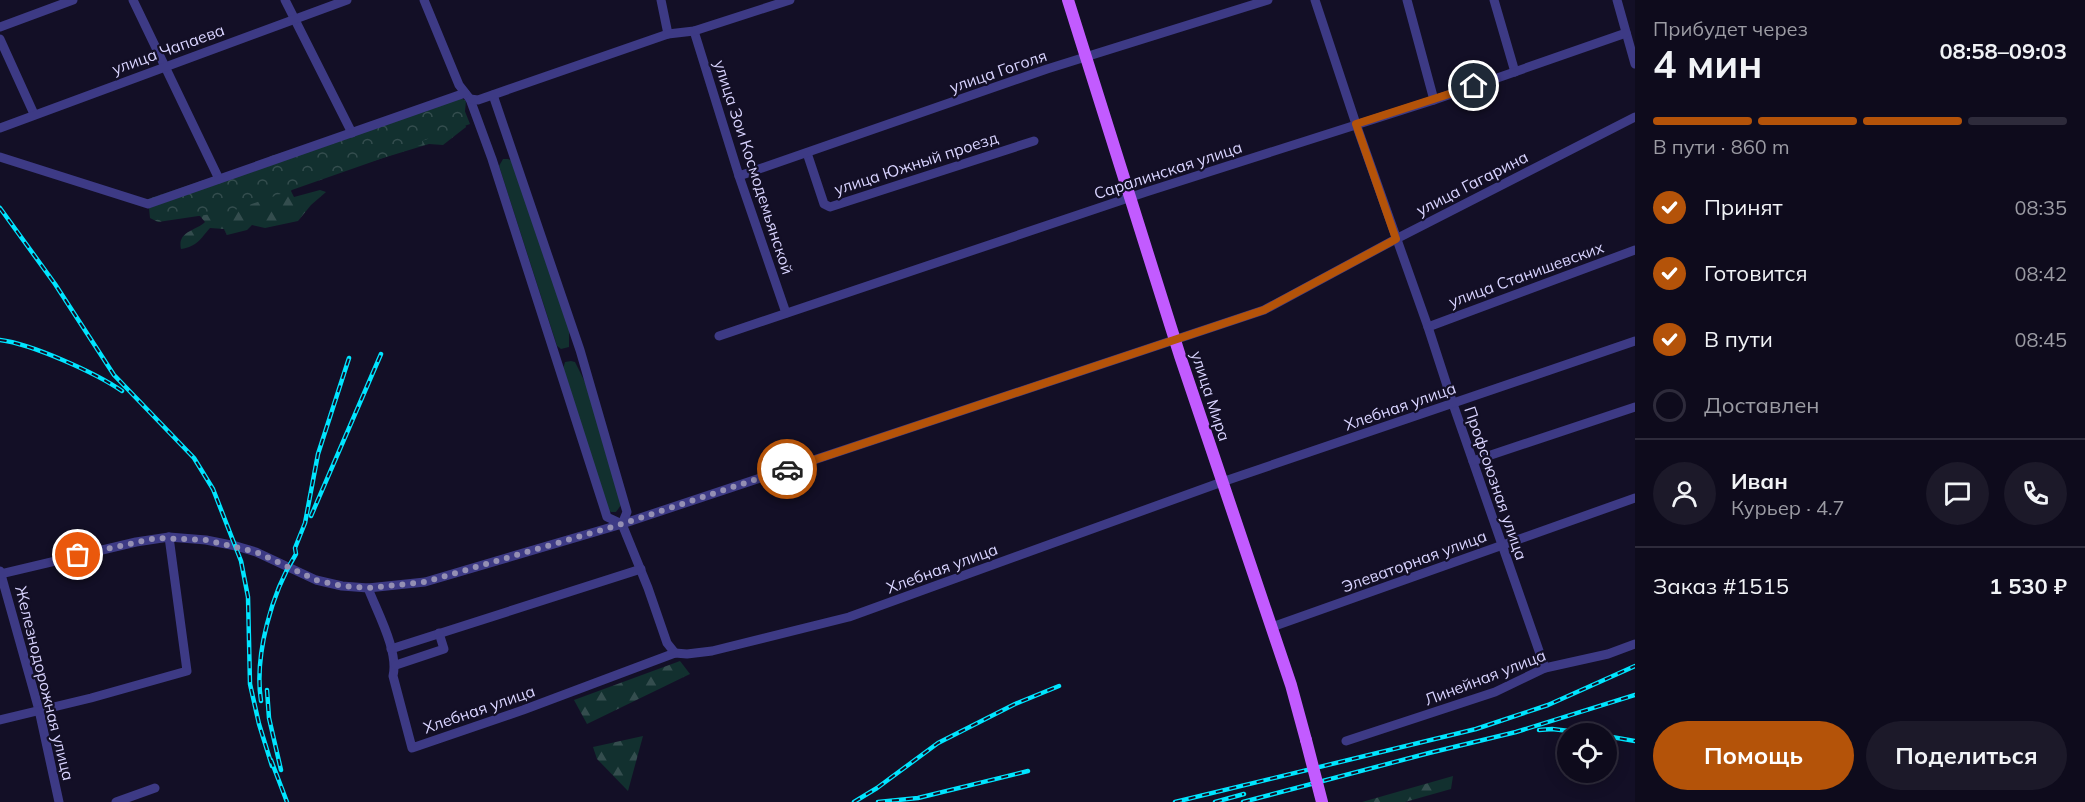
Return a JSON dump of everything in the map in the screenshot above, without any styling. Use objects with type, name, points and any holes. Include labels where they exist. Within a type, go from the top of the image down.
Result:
[{"type":"main road","name":"улица Мира","points":[[1068,0],[1175,340],[1272,627],[1322,802]]},
{"type":"street","points":[[0,27],[73,0]]},
{"type":"street","points":[[133,0],[219,179]]},
{"type":"street","points":[[285,0],[352,133]]},
{"type":"street","name":"улица Чапаева","points":[[0,128],[347,0]]},
{"type":"street","points":[[424,0],[459,85],[467,96],[498,178],[607,517],[622,524],[667,643],[675,653]]},
{"type":"street","points":[[661,0],[669,34]]},
{"type":"street","points":[[0,157],[148,204],[352,133],[467,96],[478,100],[669,34],[694,31],[790,0]]},
{"type":"street","name":"улица Гоголя","points":[[740,176],[1047,69],[1268,0]]},
{"type":"street","name":"Профсоюзная улица","points":[[1315,0],[1545,668]]},
{"type":"street","points":[[1407,0],[1434,100]]},
{"type":"street","points":[[1494,0],[1515,72]]},
{"type":"street","points":[[1617,0],[1635,64]]},
{"type":"street","points":[[1624,22],[1634,20]]},
{"type":"street","name":"улица Зои Космодемьянской","points":[[694,31],[786,313]]},
{"type":"street","name":"Саралинская улица","points":[[719,336],[1130,198],[1434,100],[1626,33]]},
{"type":"street","points":[[0,39],[34,114]]},
{"type":"street","points":[[493,95],[580,350],[627,512],[622,524]]},
{"type":"street","name":"улица Гагарина","points":[[0,573],[135,542],[169,537],[206,540],[236,546],[256,552],[316,580],[342,586],[368,588],[425,582],[622,524],[1264,310],[1396,239],[1635,117]]},
{"type":"street","name":"улица Южный проезд","points":[[807,153],[824,204],[830,207],[1034,141]]},
{"type":"street","name":"улица Станишевских","points":[[1428,327],[1635,250]]},
{"type":"street","name":"Хлебная улица","points":[[368,588],[396,665],[393,676],[412,748],[523,710],[675,653],[712,651],[849,617],[1222,482],[1635,341]]},
{"type":"street","points":[[1473,461],[1635,407]]},
{"type":"street","name":"Элеваторная улица","points":[[1272,627],[1635,498]]},
{"type":"street","points":[[0,720],[187,671],[169,537]]},
{"type":"street","points":[[391,649],[641,570]]},
{"type":"street","name":"Железнодорожная улица","points":[[0,573],[39,710],[59,802]]},
{"type":"street","points":[[396,665],[444,649],[439,633]]},
{"type":"street","name":"Линейная улица","points":[[1346,741],[1495,693],[1545,668],[1608,654],[1635,644]]},
{"type":"street","points":[[116,802],[155,788]]},
{"type":"green space","points":[[458,94],[470,124],[422,141],[423,144],[232,211],[158,222],[150,218],[148,199]]},
{"type":"green space","points":[[461,98],[466,101],[464,121],[466,127],[443,145],[429,144],[294,185],[291,191],[294,197],[320,190],[326,192],[298,221],[265,228],[252,225],[247,230],[227,235],[224,229],[210,228],[195,244],[181,249],[184,235],[205,222],[200,216],[181,211],[271,156]]},
{"type":"green space","points":[[503,159],[513,161],[569,327],[569,347],[561,349],[557,346],[499,166]]},
{"type":"green space","points":[[565,362],[575,362],[590,392],[621,505],[616,512],[608,510],[563,369]]},
{"type":"green space","points":[[680,661],[690,674],[587,724],[574,700]]},
{"type":"green space","points":[[643,736],[628,791],[597,759],[593,747]]},
{"type":"green space","points":[[1453,776],[1451,789],[1405,802],[1362,802]]},
{"type":"railway","points":[[0,208],[55,284],[114,375],[194,458],[213,489],[241,561],[248,597],[250,684],[272,766]]},
{"type":"railway","points":[[0,340],[29,347],[63,360],[122,391]]},
{"type":"railway","points":[[311,516],[381,354]]},
{"type":"railway","points":[[261,701],[260,664],[267,624],[279,587],[296,554],[295,548],[305,523],[318,454],[349,358]]},
{"type":"railway","points":[[1175,802],[1476,729],[1548,705],[1635,666]]},
{"type":"railway","points":[[854,802],[938,743],[1015,704],[1059,686]]},
{"type":"railway","points":[[267,690],[269,718],[281,770]]},
{"type":"railway","points":[[1243,802],[1516,732],[1635,695]]},
{"type":"railway","points":[[1539,730],[1557,730]]},
{"type":"railway","points":[[1617,738],[1635,741]]},
{"type":"railway","points":[[271,760],[287,802]]},
{"type":"railway","points":[[878,802],[918,798],[1028,771]]},
{"type":"railway","points":[[1215,802],[1244,794]]},
{"type":"way so far","points":[[78,555],[169,537],[206,540],[236,546],[256,552],[316,580],[342,586],[368,588],[425,582],[622,524],[787,469]]},
{"type":"route","points":[[787,469],[1264,310],[1396,239],[1356,124],[1474,86]]}]
